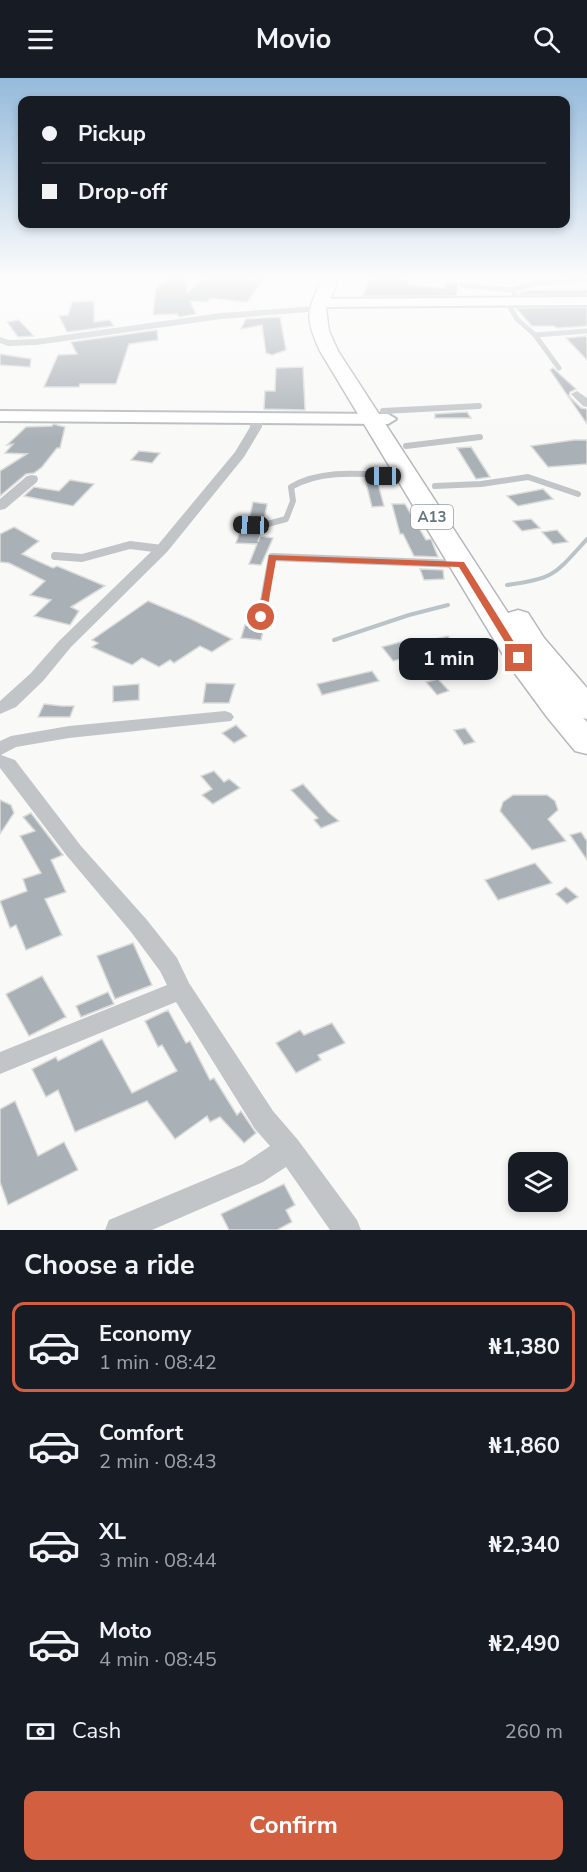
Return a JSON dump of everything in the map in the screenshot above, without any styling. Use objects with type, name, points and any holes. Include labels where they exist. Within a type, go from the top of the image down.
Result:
[{"type":"highway","name":"A13","points":[[320,332],[329,351],[406,446],[435,486],[455,523],[532,642],[587,709]]},
{"type":"highway","name":"A13","points":[[381,417],[406,476],[526,668],[587,743]]},
{"type":"main road","points":[[0,416],[381,417]]},
{"type":"street","points":[[0,340],[8,343],[36,342],[108,332]]},
{"type":"street","points":[[577,394],[587,404]]},
{"type":"street","points":[[0,708],[10,703],[37,678],[64,644],[162,549],[240,454],[256,427],[256,416]]},
{"type":"street","points":[[0,506],[32,479]]},
{"type":"street","points":[[0,749],[11,742],[69,732],[225,717]]},
{"type":"street","points":[[0,761],[8,764],[74,851],[139,926],[169,965],[181,990],[264,1120],[289,1149],[347,1230]]},
{"type":"street","points":[[0,1063],[181,990]]},
{"type":"street","points":[[119,1230],[253,1173],[289,1149]]},
{"type":"lane","points":[[531,332],[559,368]]},
{"type":"lane","points":[[535,335],[577,332]]},
{"type":"lane","points":[[381,417],[479,406]]},
{"type":"lane","points":[[406,446],[480,437]]},
{"type":"lane","points":[[238,525],[264,525],[286,519],[293,501],[291,487],[297,481],[336,476],[406,476]]},
{"type":"lane","points":[[435,486],[481,484],[528,477],[578,494]]},
{"type":"lane","points":[[55,556],[82,558],[130,545],[162,549]]},
{"type":"lane","points":[[261,617],[272,557],[461,564]]},
{"type":"building","points":[[14,332],[30,332],[34,336],[18,337]]},
{"type":"building","points":[[144,332],[157,332],[158,340],[129,344],[116,384],[44,387],[58,355],[77,354],[71,342]]},
{"type":"building","points":[[263,332],[283,332],[286,350],[272,355],[266,353]]},
{"type":"building","points":[[587,336],[587,360],[566,338]]},
{"type":"building","points":[[0,354],[31,359],[30,367],[0,365]]},
{"type":"building","points":[[303,367],[305,410],[264,409],[265,391],[275,391],[276,368]]},
{"type":"building","points":[[553,368],[576,389],[570,392],[569,396],[581,408],[587,409],[587,424],[550,370]]},
{"type":"building","points":[[467,412],[471,418],[435,418],[435,414]]},
{"type":"building","points":[[53,424],[65,427],[60,448],[57,448],[42,467],[34,473],[26,474],[0,496],[0,471],[27,454],[5,453],[13,444],[7,445],[26,427],[52,426]]},
{"type":"building","points":[[587,440],[587,464],[548,467],[531,446]]},
{"type":"building","points":[[471,447],[490,477],[476,479],[457,448]]},
{"type":"building","points":[[139,451],[160,453],[152,463],[131,460]]},
{"type":"building","points":[[365,479],[377,480],[384,506],[372,507]]},
{"type":"building","points":[[70,480],[94,484],[73,506],[24,496],[34,487],[59,491]]},
{"type":"building","points":[[543,489],[553,499],[518,506],[507,496]]},
{"type":"building","points":[[253,502],[267,504],[264,520],[249,520]]},
{"type":"building","points":[[392,504],[405,504],[426,540],[431,539],[438,557],[414,556],[403,534],[400,534]]},
{"type":"building","points":[[531,519],[540,528],[522,531],[513,521]]},
{"type":"building","points":[[14,527],[39,541],[22,554],[53,568],[57,566],[105,586],[71,607],[79,611],[70,625],[34,616],[51,600],[30,595],[45,581],[9,563],[0,562],[0,534]]},
{"type":"building","points":[[262,530],[260,536],[273,538],[261,565],[249,564],[257,544],[236,543],[240,531]]},
{"type":"building","points":[[557,530],[568,542],[553,544],[542,532]]},
{"type":"building","points":[[420,569],[443,570],[444,579],[424,580]]},
{"type":"building","points":[[148,601],[232,639],[212,652],[200,646],[174,663],[170,660],[159,667],[142,658],[132,665],[92,647],[98,643],[92,640]]},
{"type":"building","points":[[245,625],[264,626],[261,640],[241,638]]},
{"type":"building","points":[[448,636],[459,650],[436,655],[433,651],[393,661],[382,647],[404,641],[407,645]]},
{"type":"building","points":[[372,671],[379,681],[322,695],[317,684]]},
{"type":"building","points":[[438,679],[449,691],[437,695],[426,682]]},
{"type":"building","points":[[206,683],[235,684],[229,703],[203,703]]},
{"type":"building","points":[[139,684],[139,700],[113,702],[113,686]]},
{"type":"building","points":[[44,704],[74,706],[70,717],[38,717]]},
{"type":"building","points":[[236,725],[247,736],[234,743],[222,733]]},
{"type":"building","points":[[465,728],[475,742],[464,745],[454,730]]},
{"type":"building","points":[[214,771],[224,782],[229,779],[240,788],[213,804],[202,795],[212,789],[201,776]]},
{"type":"building","points":[[303,784],[339,821],[321,828],[314,820],[318,818],[291,790]]},
{"type":"building","points":[[513,795],[547,795],[555,801],[558,810],[548,819],[566,841],[532,850],[500,811],[503,802]]},
{"type":"building","points":[[0,800],[11,805],[14,813],[0,834]]},
{"type":"building","points":[[31,813],[63,855],[51,860],[66,892],[45,899],[62,935],[26,950],[16,925],[10,928],[0,901],[27,891],[23,879],[41,873],[20,836],[35,831],[23,817]]},
{"type":"building","points":[[581,832],[587,841],[587,860],[570,835]]},
{"type":"building","points":[[535,863],[552,883],[498,900],[485,880]]},
{"type":"building","points":[[566,887],[578,897],[567,904],[556,894]]},
{"type":"building","points":[[133,943],[152,985],[115,999],[97,956]]},
{"type":"building","points":[[42,976],[66,1017],[29,1036],[6,994]]},
{"type":"building","points":[[108,992],[114,1004],[81,1017],[76,1006]]},
{"type":"building","points":[[168,1010],[186,1043],[190,1041],[210,1080],[214,1078],[237,1115],[241,1111],[256,1133],[244,1143],[220,1117],[210,1122],[207,1116],[175,1139],[147,1101],[75,1132],[58,1090],[46,1097],[32,1069],[56,1057],[58,1061],[102,1039],[132,1093],[177,1071],[162,1045],[158,1047],[145,1021]]},
{"type":"building","points":[[332,1023],[345,1043],[318,1055],[321,1060],[296,1073],[276,1043],[300,1030],[304,1035]]},
{"type":"building","points":[[15,1101],[38,1156],[64,1142],[78,1170],[8,1205],[0,1182],[0,1109]]},
{"type":"building","points":[[284,1184],[295,1205],[286,1210],[292,1222],[277,1230],[229,1230],[221,1214]]},
{"type":"waterway","points":[[507,585],[535,580],[553,573],[587,539]]},
{"type":"waterway","points":[[334,640],[409,615],[448,605]]},
{"type":"route","points":[[261,617],[272,557],[461,564],[496,617],[519,658]]}]
